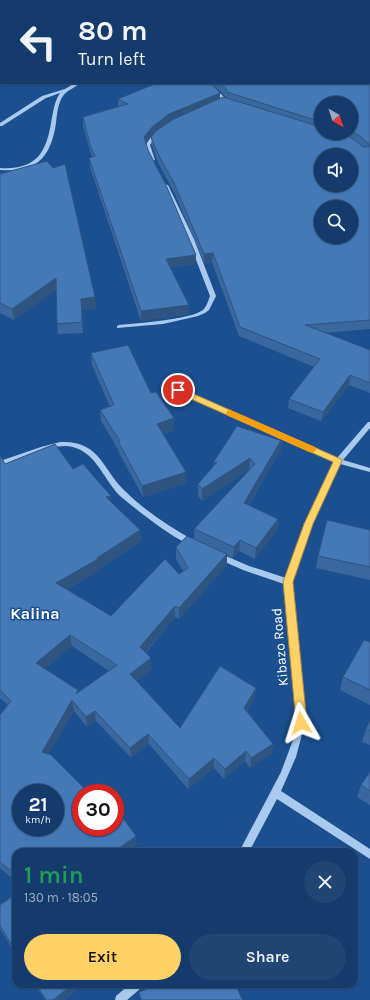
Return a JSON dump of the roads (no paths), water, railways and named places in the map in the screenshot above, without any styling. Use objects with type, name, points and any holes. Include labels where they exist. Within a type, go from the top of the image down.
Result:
[{"type":"street","points":[[0,169],[12,170],[26,166],[40,159],[48,146],[59,97],[76,84]]},
{"type":"street","points":[[208,84],[223,99],[223,103]]},
{"type":"street","points":[[0,125],[44,97],[67,90]]},
{"type":"street","points":[[213,107],[223,103],[230,105]]},
{"type":"street","points":[[154,163],[148,145],[152,138],[162,131]]},
{"type":"street","points":[[119,327],[191,317],[203,312],[211,302],[213,296],[194,246],[164,180]]},
{"type":"street","points":[[178,390],[338,461],[370,470]]},
{"type":"street","name":"Kibazo Road","points":[[246,848],[276,793],[298,739],[301,723],[288,582],[308,524],[338,461],[370,424]]},
{"type":"street","points":[[0,464],[55,445],[66,444],[82,447],[96,457],[121,492],[172,532],[201,548]]},
{"type":"street","points":[[215,554],[246,568],[288,582]]},
{"type":"street","points":[[276,793],[370,854]]},
{"type":"street","points":[[120,1000],[133,988]]},
{"type":"district","name":"Kalina","points":[[35,613]]}]
